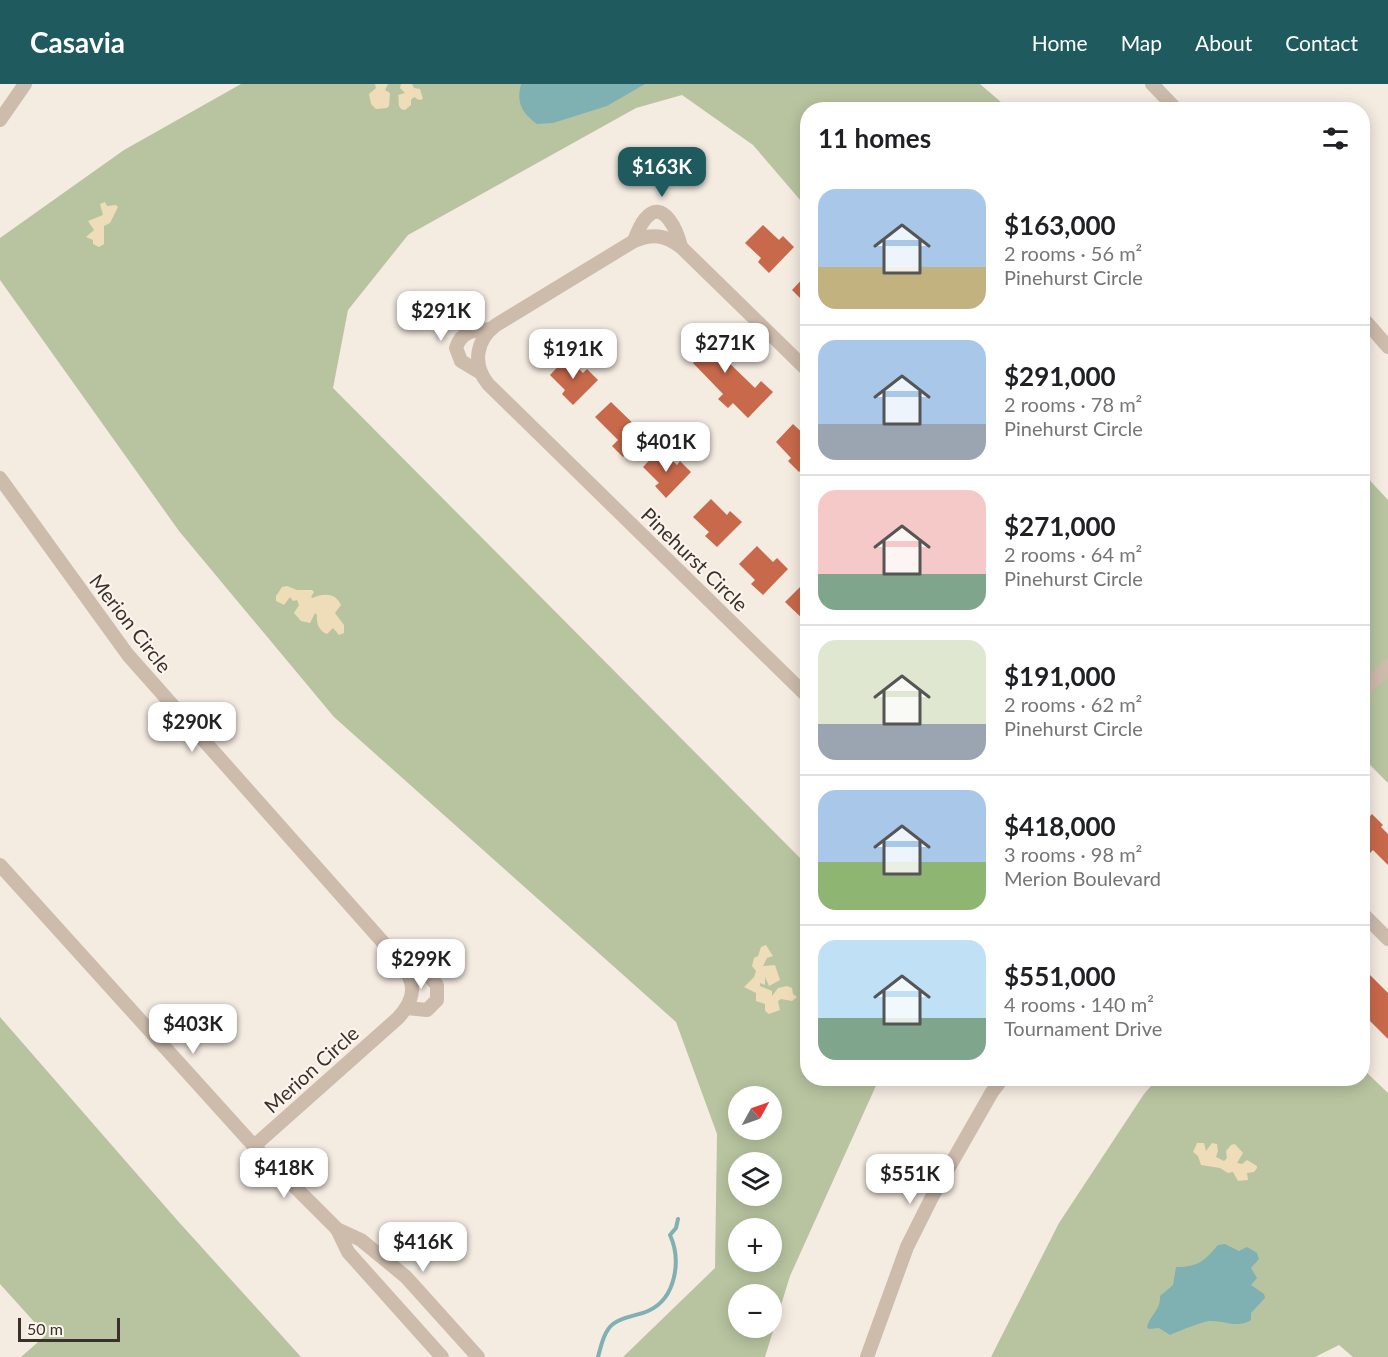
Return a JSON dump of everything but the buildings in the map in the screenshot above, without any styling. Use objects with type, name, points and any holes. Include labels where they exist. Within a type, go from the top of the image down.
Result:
[{"type":"street","points":[[0,120],[25,84]]},
{"type":"street","points":[[1152,84],[1169,102]]},
{"type":"street","name":"Pinehurst Circle","points":[[634,241],[644,219],[659,213],[665,215],[674,225],[681,247]]},
{"type":"street","name":"Pinehurst Circle","points":[[800,363],[681,247],[670,239],[658,235],[645,236],[634,241],[491,329],[471,331],[465,334],[456,348],[461,361],[481,373],[488,384],[800,689]]},
{"type":"street","points":[[1370,326],[1388,346]]},
{"type":"street","points":[[481,373],[478,361],[481,340],[491,329]]},
{"type":"street","name":"Merion Circle","points":[[0,478],[128,655],[408,972],[428,975],[437,985],[437,1000],[427,1010],[407,1008],[254,1146]]},
{"type":"street","points":[[1370,685],[1388,666]]},
{"type":"street","points":[[0,865],[254,1146],[337,1229],[348,1252],[442,1357]]},
{"type":"street","points":[[1370,921],[1388,939]]},
{"type":"street","points":[[407,1008],[413,993],[408,972]]},
{"type":"street","points":[[867,1357],[907,1246],[932,1197],[997,1086]]},
{"type":"street","points":[[337,1229],[361,1240],[406,1277],[473,1355]]},
{"type":"green space","points":[[241,84],[980,84],[1001,102],[800,102],[800,200],[753,145],[682,95],[636,108],[408,235],[348,310],[333,388],[800,858],[800,1086],[876,1086],[790,1276],[782,1302],[782,1284],[728,1284],[728,1338],[771,1338],[765,1357],[623,1357],[715,1268],[717,1134],[676,1022],[334,717],[179,531],[0,280],[0,238],[124,150]]},
{"type":"green space","points":[[1370,481],[1388,500],[1388,783],[1370,765]]},
{"type":"green space","points":[[0,1017],[177,1220],[301,1357],[21,1357],[46,1335],[0,1284]]},
{"type":"green space","points":[[1370,1076],[1388,1093],[1388,1357],[1353,1357],[1339,1345],[1315,1357],[991,1357],[1059,1223],[1151,1086],[1370,1086]]},
{"type":"sand","points":[[375,84],[388,84],[385,90],[390,93],[387,108],[376,109],[371,104],[369,94],[376,88]]},
{"type":"sand","points":[[401,84],[412,84],[414,88],[420,89],[423,99],[419,100],[414,97],[411,105],[405,110],[402,109],[399,106],[398,95],[405,93],[400,88]]},
{"type":"sand","points":[[105,202],[107,206],[116,205],[118,207],[110,223],[104,226],[104,244],[99,247],[93,244],[93,240],[86,237],[94,230],[88,221],[103,215],[100,204]]},
{"type":"sand","points":[[287,586],[297,590],[312,590],[314,592],[311,597],[313,598],[325,595],[336,598],[341,605],[335,613],[344,625],[344,633],[339,635],[333,628],[327,634],[324,633],[315,613],[310,623],[301,621],[294,613],[299,605],[297,600],[293,601],[290,597],[284,605],[276,601],[276,596],[282,587]]},
{"type":"sand","points":[[766,945],[773,956],[767,958],[763,966],[775,965],[780,980],[769,986],[765,977],[765,985],[760,983],[760,986],[772,991],[772,996],[778,988],[787,986],[792,988],[793,994],[797,997],[792,1001],[781,999],[778,1001],[780,1010],[769,1014],[765,1011],[765,1004],[756,1001],[756,993],[744,987],[754,977],[756,971],[752,966],[754,958],[758,956],[761,947]]},
{"type":"sand","points":[[1197,1143],[1204,1143],[1206,1151],[1212,1143],[1217,1144],[1216,1157],[1224,1161],[1227,1158],[1226,1151],[1235,1144],[1243,1153],[1237,1163],[1242,1164],[1247,1160],[1257,1168],[1254,1172],[1247,1173],[1248,1180],[1238,1181],[1233,1172],[1228,1173],[1220,1168],[1201,1165],[1198,1156],[1193,1152]]},
{"type":"water","points":[[521,84],[645,84],[607,106],[553,123],[537,124],[527,116],[520,102]]},
{"type":"water","points":[[1225,1244],[1239,1251],[1247,1247],[1257,1253],[1259,1259],[1251,1268],[1257,1278],[1251,1285],[1264,1294],[1265,1298],[1251,1313],[1251,1320],[1241,1324],[1207,1321],[1170,1335],[1159,1328],[1149,1329],[1147,1327],[1159,1305],[1160,1296],[1173,1285],[1176,1267],[1196,1264],[1205,1259],[1218,1245]]},
{"type":"waterway","points":[[598,1357],[605,1335],[613,1324],[658,1305],[671,1288],[676,1266],[670,1235],[676,1228],[678,1219]]}]
